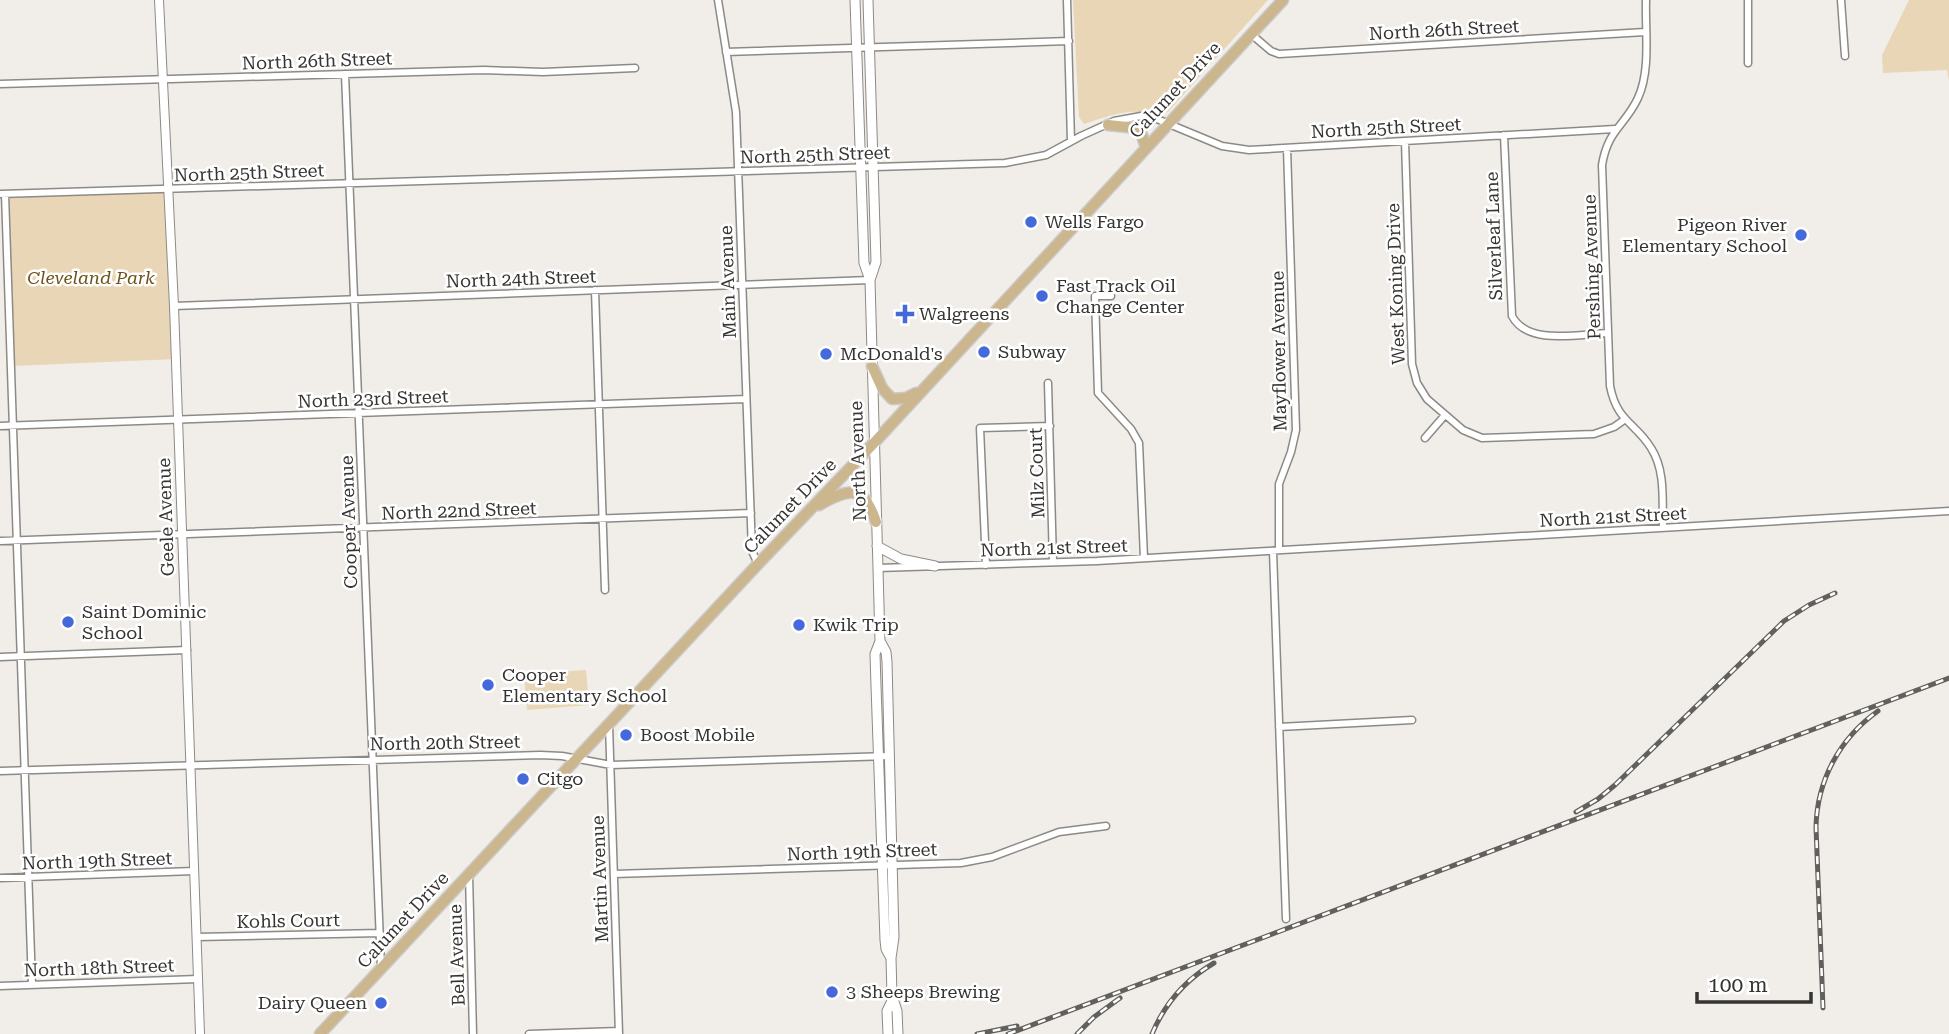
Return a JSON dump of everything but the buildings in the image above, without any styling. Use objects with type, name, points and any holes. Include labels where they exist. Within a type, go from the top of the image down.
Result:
[{"type":"main road","name":"North Avenue","points":[[855,0],[864,263],[870,280],[880,641],[887,659],[887,866]]},
{"type":"main road","name":"North Avenue","points":[[868,0],[876,262],[870,280]]},
{"type":"main road","name":"Calumet Drive","points":[[320,1034],[930,383],[1283,0]]},
{"type":"main road","points":[[1108,125],[1137,128],[1146,148]]},
{"type":"main road","points":[[872,366],[882,388],[892,399],[911,396],[930,383]]},
{"type":"main road","points":[[810,510],[844,493],[853,492],[866,499],[876,522]]},
{"type":"main road","points":[[877,546],[903,560],[935,566]]},
{"type":"main road","name":"North Avenue","points":[[880,641],[875,656],[878,756],[894,937],[891,958],[892,1000],[897,1010],[898,1034]]},
{"type":"main road","name":"North Avenue","points":[[888,1034],[888,1009],[892,1000]]},
{"type":"street","name":"Geele Avenue","points":[[159,0],[174,306],[200,1034]]},
{"type":"street","name":"Main Avenue","points":[[718,0],[736,112],[752,552],[758,564]]},
{"type":"street","points":[[1067,0],[1071,141]]},
{"type":"street","name":"Pershing Avenue","points":[[1646,0],[1643,86],[1634,106],[1615,129],[1607,144],[1602,165],[1612,397],[1624,421],[1645,440],[1658,465],[1662,528]]},
{"type":"street","points":[[1748,0],[1748,62]]},
{"type":"street","points":[[1841,0],[1845,56]]},
{"type":"street","name":"North 26th Street","points":[[1251,34],[1271,51],[1279,54],[1645,32]]},
{"type":"street","points":[[726,52],[1069,41]]},
{"type":"street","name":"North 26th Street","points":[[0,84],[484,69],[543,72],[635,68]]},
{"type":"street","name":"Cooper Avenue","points":[[345,74],[381,969]]},
{"type":"street","name":"North 25th Street","points":[[3,194],[1019,162],[1046,155],[1121,119],[1141,116],[1153,117],[1222,146],[1249,150],[1615,129]]},
{"type":"street","name":"Silverleaf Lane","points":[[1504,135],[1512,316],[1520,327],[1533,334],[1608,333]]},
{"type":"street","name":"West Koning Drive","points":[[1405,141],[1413,374],[1421,391],[1445,415],[1473,436],[1491,440],[1594,433],[1624,421]]},
{"type":"street","name":"Mayflower Avenue","points":[[1286,919],[1276,551],[1279,484],[1296,430],[1287,148]]},
{"type":"street","points":[[3,194],[10,311],[32,985]]},
{"type":"street","name":"North 24th Street","points":[[174,306],[870,280]]},
{"type":"street","points":[[596,290],[606,590]]},
{"type":"street","points":[[1111,296],[1095,296],[1098,393],[1131,429],[1139,443],[1144,558]]},
{"type":"street","points":[[0,311],[10,311]]},
{"type":"street","name":"Milz Court","points":[[1048,383],[1053,562]]},
{"type":"street","name":"North 23rd Street","points":[[0,426],[746,399]]},
{"type":"street","points":[[1425,438],[1445,415]]},
{"type":"street","points":[[986,565],[981,428],[1049,426]]},
{"type":"street","name":"North 21st Street","points":[[878,568],[1276,551],[1949,511]]},
{"type":"street","name":"North 22nd Street","points":[[0,541],[751,513]]},
{"type":"street","points":[[0,657],[187,650]]},
{"type":"street","points":[[1279,727],[1412,720]]},
{"type":"street","name":"Martin Avenue","points":[[609,724],[619,1033]]},
{"type":"street","name":"North 20th Street","points":[[0,771],[540,755],[611,765],[889,756]]},
{"type":"street","name":"North 19th Street","points":[[614,874],[975,861],[1001,855],[1059,832],[1106,825]]},
{"type":"street","name":"North 19th Street","points":[[0,878],[194,871]]},
{"type":"street","name":"Bell Avenue","points":[[469,875],[473,1034]]},
{"type":"street","name":"Kohls Court","points":[[197,937],[380,933]]},
{"type":"street","name":"North 18th Street","points":[[0,986],[198,979]]},
{"type":"street","points":[[529,1034],[619,1033]]},
{"type":"green space","points":[[1073,0],[1268,0],[1168,112],[1128,112],[1084,124],[1079,117]]},
{"type":"green space","points":[[1909,0],[1949,0],[1949,81],[1947,70],[1883,73],[1882,55]]},
{"type":"green space","name":"Cleveland Park","points":[[169,189],[176,359],[12,366],[5,194]]},
{"type":"green space","points":[[586,670],[589,705],[527,710],[524,674]]},
{"type":"railway","points":[[1576,812],[1615,785],[1784,621],[1835,593]]},
{"type":"railway","points":[[1008,1034],[1949,678]]},
{"type":"railway","points":[[1823,1008],[1817,810],[1826,777],[1842,747],[1852,734],[1878,711]]},
{"type":"railway","points":[[1152,1034],[1177,993],[1214,963]]},
{"type":"railway","points":[[1077,1034],[1094,1017],[1120,998]]},
{"type":"railway","points":[[977,1034],[1017,1026]]},
{"type":"place","name":"Wells Fargo","points":[[1031,222]]},
{"type":"place","name":"Pigeon River Elementary School","points":[[1801,235]]},
{"type":"place","name":"Fast Track Oil Change Center","points":[[1042,296]]},
{"type":"place","name":"Walgreens","points":[[905,314]]},
{"type":"place","name":"Subway","points":[[984,352]]},
{"type":"place","name":"McDonald's","points":[[826,354]]},
{"type":"place","name":"Saint Dominic School","points":[[68,622]]},
{"type":"place","name":"Kwik Trip","points":[[799,625]]},
{"type":"place","name":"Cooper Elementary School","points":[[488,685]]},
{"type":"place","name":"Boost Mobile","points":[[626,735]]},
{"type":"place","name":"Citgo","points":[[523,779]]},
{"type":"place","name":"3 Sheeps Brewing","points":[[832,992]]},
{"type":"place","name":"Dairy Queen","points":[[381,1003]]}]
